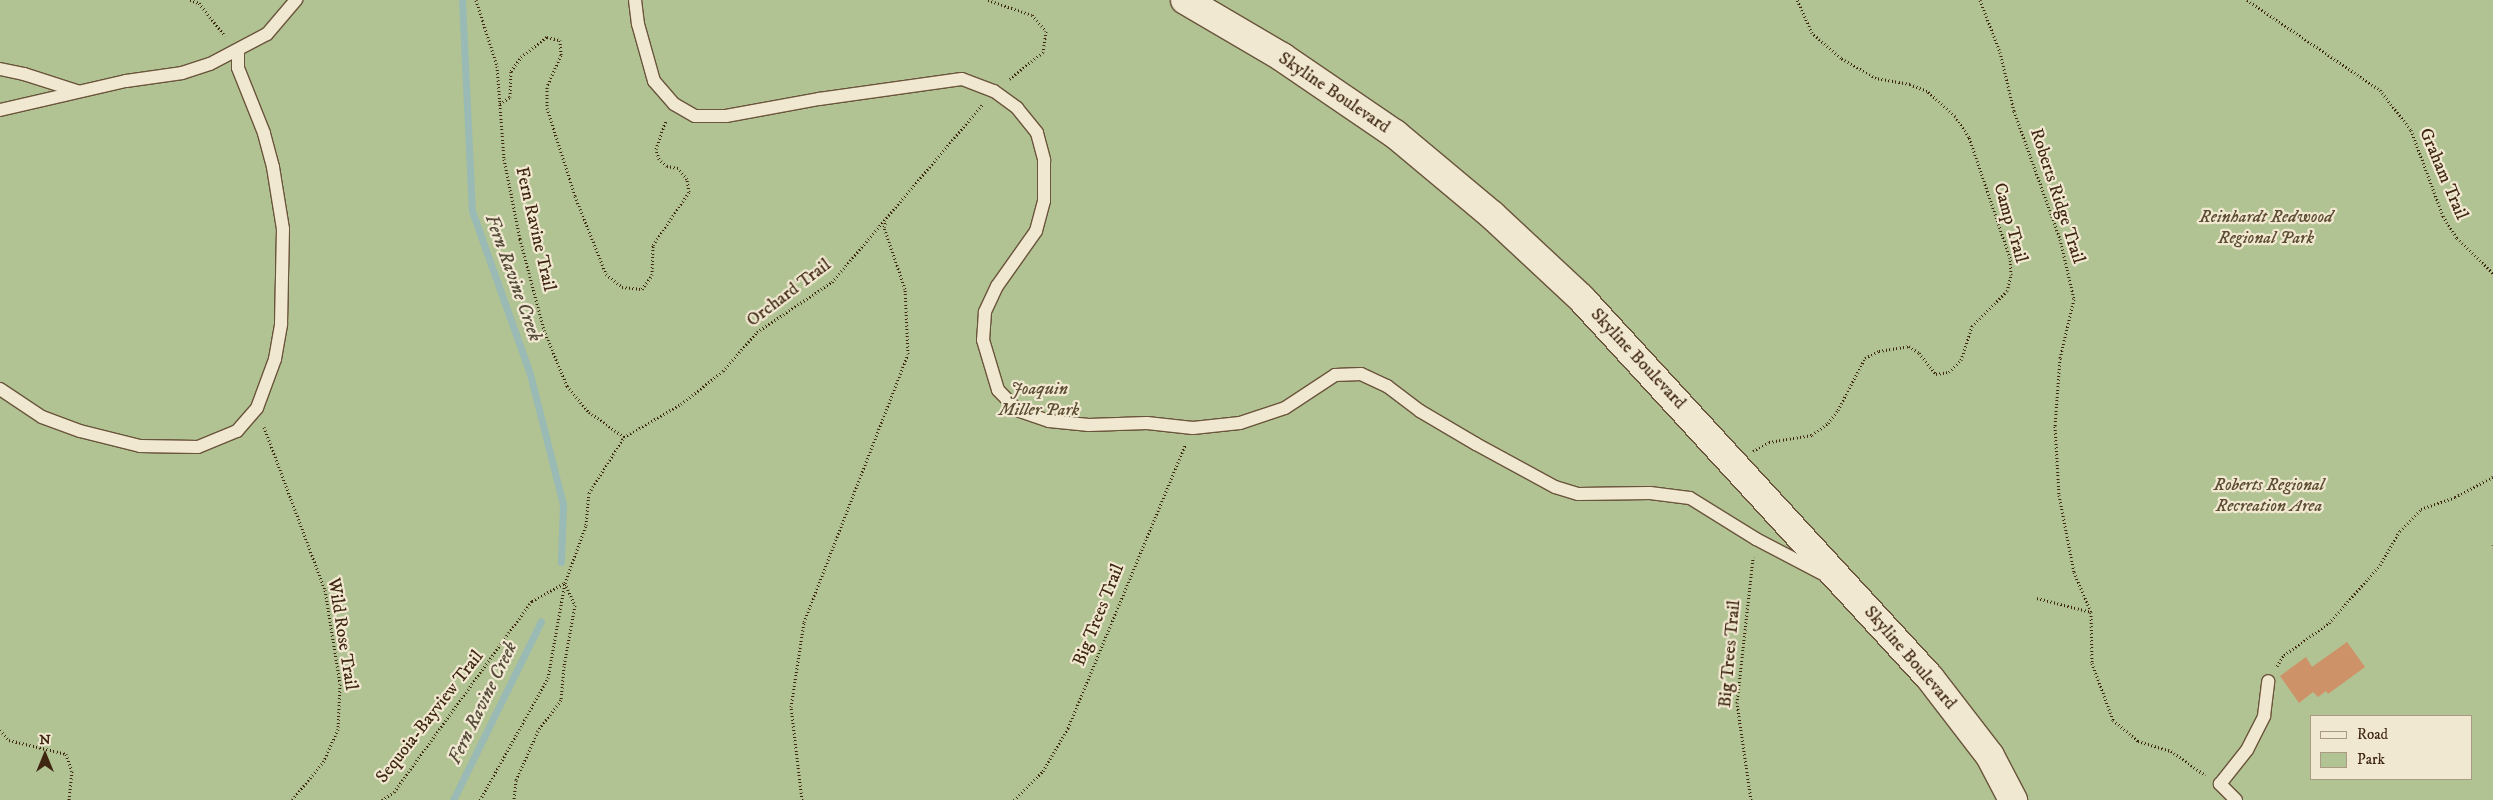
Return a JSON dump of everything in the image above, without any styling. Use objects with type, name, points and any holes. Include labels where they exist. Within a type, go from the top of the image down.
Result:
[{"type":"main road","name":"Skyline Boulevard","points":[[1185,0],[1348,100],[1438,168],[1581,298],[1846,586],[1956,710],[1990,756],[2013,800]]},
{"type":"lane","points":[[0,110],[78,92],[182,73],[238,52],[268,34],[296,0]]},
{"type":"lane","points":[[635,0],[638,24],[654,81],[674,104],[695,116],[726,116],[819,99],[962,79],[994,91],[1017,108],[1037,133],[1044,160],[1044,201],[1036,231],[997,286],[984,312],[983,340],[998,390],[1018,410],[1049,421],[1089,425],[1147,423],[1193,428],[1240,423],[1285,408],[1335,376],[1361,374],[1387,386],[1420,411],[1555,487],[1578,494],[1650,493],[1690,498],[1756,540],[1846,586]]},
{"type":"lane","points":[[0,389],[42,416],[80,431],[140,446],[198,447],[237,431],[257,408],[275,359],[281,324],[282,228],[273,166],[264,133],[238,68],[238,52]]},
{"type":"lane","points":[[0,69],[24,74],[78,92]]},
{"type":"lane","points":[[2236,800],[2220,784],[2247,750],[2264,716],[2268,681]]},
{"type":"path","points":[[190,0],[200,2],[238,52]]},
{"type":"path","name":"Fern Ravine Trail","points":[[476,0],[497,66],[510,185],[544,330],[567,386],[589,412],[624,437]]},
{"type":"path","name":"Orchard Trail","points":[[566,583],[586,525],[589,493],[624,437],[681,404],[723,371],[757,332],[832,282],[994,91],[1043,52],[1046,31],[1032,15],[988,0]]},
{"type":"path","name":"Camp Trail","points":[[1732,463],[1769,442],[1812,435],[1828,423],[1838,410],[1865,358],[1879,351],[1909,346],[1919,353],[1936,374],[1949,372],[1961,360],[1972,326],[2007,291],[2011,275],[2010,258],[1969,137],[1955,116],[1927,91],[1910,84],[1876,78],[1841,58],[1812,32],[1797,0]]},
{"type":"path","name":"Roberts Ridge Trail","points":[[1980,0],[2000,52],[2014,111],[2060,239],[2074,299],[2060,358],[2055,426],[2058,495],[2074,572],[2091,612],[2092,663],[2113,720],[2138,741],[2172,751],[2220,784]]},
{"type":"path","name":"Graham Trail","points":[[2247,0],[2380,90],[2411,130],[2443,216],[2457,238],[2493,273]]},
{"type":"path","points":[[500,104],[510,97],[511,71],[521,57],[547,37],[560,40],[561,55],[547,87],[547,108],[575,196],[606,274],[622,287],[642,289],[652,275],[653,245],[689,192],[687,179],[678,168],[667,166],[659,159],[656,149],[674,104]]},
{"type":"path","points":[[802,800],[791,707],[804,622],[908,354],[905,289],[884,227],[886,220]]},
{"type":"path","name":"Wild Rose Trail","points":[[257,408],[325,590],[340,684],[338,729],[324,761],[292,800]]},
{"type":"path","name":"Big Trees Trail","points":[[1014,800],[1043,771],[1068,728],[1193,428]]},
{"type":"path","points":[[2268,681],[2284,655],[2329,623],[2380,565],[2400,531],[2421,509],[2455,497],[2493,478]]},
{"type":"path","name":"Big Trees Trail","points":[[1751,800],[1737,703],[1756,540]]},
{"type":"path","points":[[480,800],[548,678],[566,583]]},
{"type":"path","points":[[514,800],[516,780],[538,731],[561,700],[564,666],[575,605],[566,583]]},
{"type":"path","name":"Sequoia-Bayview Trail","points":[[382,800],[394,792],[532,601],[566,583]]},
{"type":"path","points":[[2037,598],[2091,612]]},
{"type":"path","points":[[0,730],[9,740],[66,754],[72,770],[69,800]]},
{"type":"green space","name":"Joaquin Miller Park","points":[[0,0],[2493,0],[2493,800],[0,800]]},
{"type":"building","points":[[2347,642],[2365,667],[2328,694],[2326,691],[2318,697],[2313,692],[2299,703],[2280,676],[2306,657],[2312,667]]},
{"type":"waterway","name":"Fern Ravine Creek","points":[[462,0],[472,211],[530,374],[563,504],[561,562]]},
{"type":"waterway","name":"Fern Ravine Creek","points":[[453,800],[541,621]]},
{"type":"park label","name":"Reinhardt Redwood Regional Park","points":[[2266,228]]},
{"type":"park label","name":"Roberts Regional Recreation Area","points":[[2269,496]]}]
